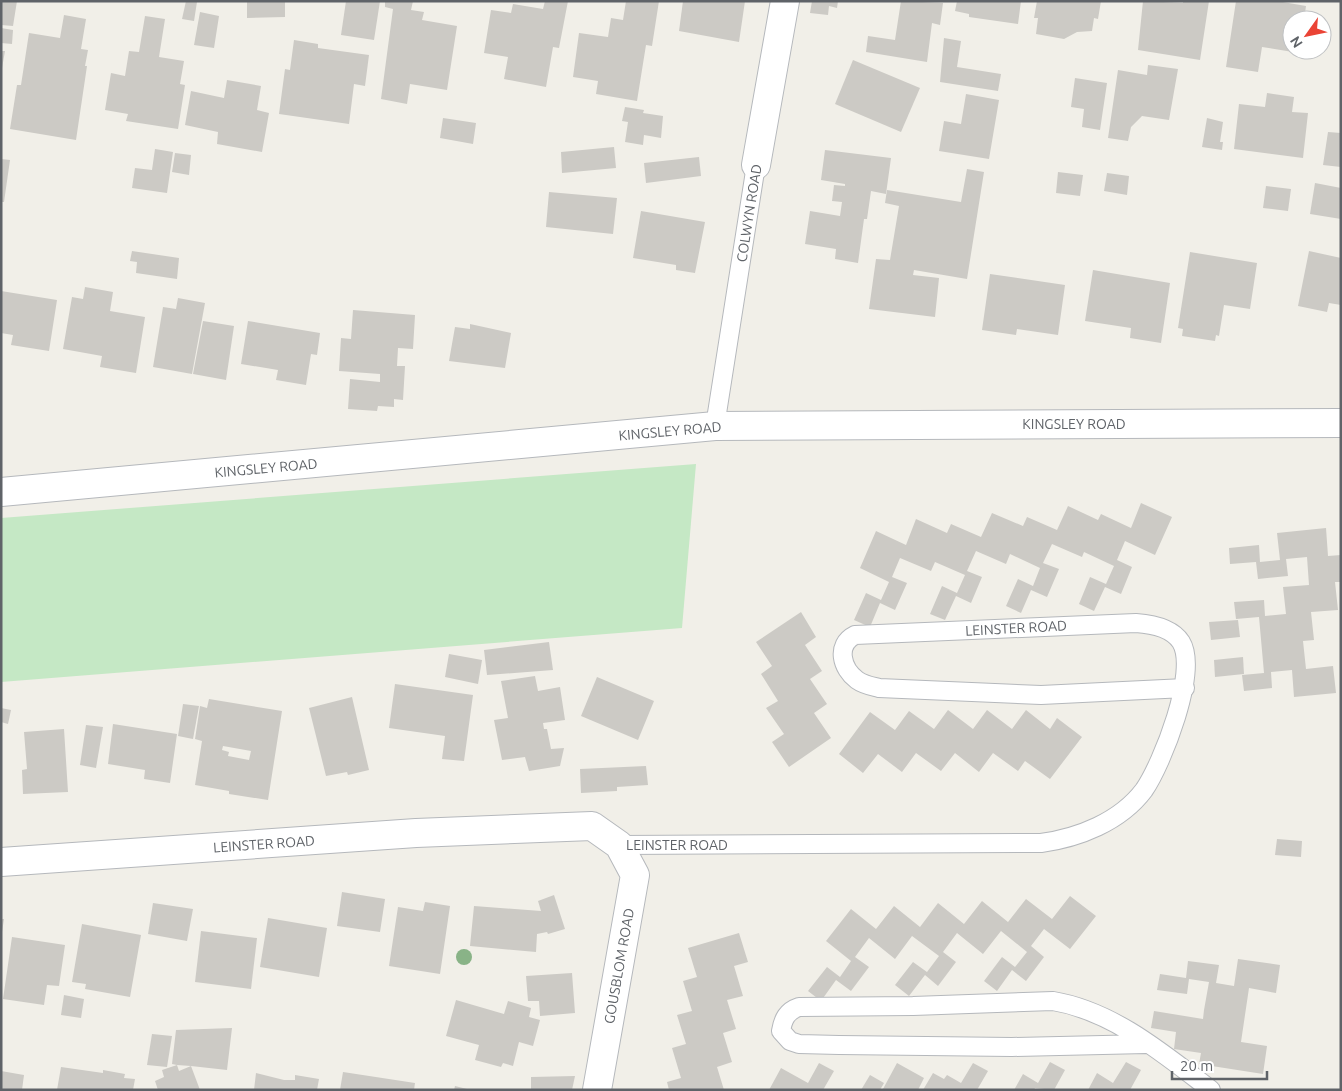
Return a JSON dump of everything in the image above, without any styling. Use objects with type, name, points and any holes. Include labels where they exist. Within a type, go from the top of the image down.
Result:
[{"type":"street","name":"COLWYN ROAD","points":[[756,166],[785,1]]},
{"type":"street","name":"KINGSLEY ROAD","points":[[1,492],[715,426],[1341,423]]},
{"type":"street","name":"LEINSTER ROAD","points":[[1,862],[416,833],[592,826],[619,845]]},
{"type":"street","name":"GOUSBLOM ROAD","points":[[598,1090],[636,875],[619,845]]},
{"type":"lane","name":"COLWYN ROAD","points":[[715,426],[756,166]]},
{"type":"lane","name":"LEINSTER ROAD","points":[[619,845],[1041,843],[1069,838],[1083,834],[1118,814],[1143,790],[1165,750],[1184,688],[1184,657],[1181,641],[1168,631],[1153,624],[1136,623],[855,635],[848,639],[842,653],[849,672],[856,680],[865,685],[879,688],[1042,695],[1184,688]]},
{"type":"lane","points":[[1146,1044],[1012,1047],[799,1044],[790,1041],[781,1031],[786,1016],[792,1010],[799,1007],[913,1006],[1054,1000],[1075,1004],[1094,1012],[1146,1044],[1211,1090]]},
{"type":"green space","points":[[696,464],[682,628],[1,682],[1,518]]},
{"type":"building","points":[[1,1],[17,1],[13,26],[1,25]]},
{"type":"building","points":[[186,1],[197,2],[194,21],[182,19]]},
{"type":"building","points":[[247,1],[285,1],[285,17],[247,18]]},
{"type":"building","points":[[346,1],[380,1],[374,40],[341,35]]},
{"type":"building","points":[[385,1],[413,1],[411,10],[424,12],[422,20],[457,26],[447,90],[410,84],[407,104],[381,99],[393,9],[385,7]]},
{"type":"building","points":[[545,1],[568,1],[559,48],[553,47],[546,87],[504,79],[508,57],[484,53],[491,10],[511,13],[513,4],[543,9]]},
{"type":"building","points":[[626,1],[659,1],[652,46],[646,45],[637,101],[596,94],[598,81],[573,77],[579,33],[608,37],[611,18],[623,20]]},
{"type":"building","points":[[683,1],[745,1],[739,42],[679,31]]},
{"type":"building","points":[[812,1],[838,1],[837,8],[829,6],[828,15],[810,13]]},
{"type":"building","points":[[901,1],[943,3],[940,25],[932,23],[927,62],[866,52],[868,36],[895,40]]},
{"type":"building","points":[[957,1],[1021,1],[1018,24],[969,17],[969,14],[955,11]]},
{"type":"building","points":[[1037,1],[1101,1],[1098,19],[1094,18],[1092,31],[1077,32],[1064,39],[1036,34],[1038,18],[1034,18]]},
{"type":"building","points":[[1143,1],[1183,3],[1183,1],[1209,1],[1200,60],[1138,50]]},
{"type":"building","points":[[1236,1],[1277,1],[1306,6],[1305,10],[1282,10],[1282,50],[1262,47],[1258,72],[1226,67]]},
{"type":"building","points":[[200,12],[219,16],[214,48],[194,45]]},
{"type":"building","points":[[64,15],[86,19],[81,49],[88,50],[85,66],[87,66],[76,140],[10,129],[17,85],[21,85],[29,33],[60,38]]},
{"type":"building","points":[[145,16],[165,19],[159,57],[184,61],[180,84],[185,85],[178,129],[126,121],[128,114],[105,110],[111,73],[125,76],[129,51],[139,52]]},
{"type":"building","points":[[1,28],[13,30],[12,44],[1,43]]},
{"type":"building","points":[[944,38],[961,41],[957,67],[1001,74],[998,91],[940,82]]},
{"type":"building","points":[[294,40],[318,44],[318,48],[369,55],[365,86],[354,84],[349,124],[279,114],[285,69],[290,70]]},
{"type":"building","points":[[1,51],[5,51],[2,68],[1,68]]},
{"type":"building","points":[[853,60],[920,88],[901,132],[835,104]]},
{"type":"building","points":[[1148,65],[1178,69],[1169,120],[1142,116],[1131,127],[1128,141],[1108,138],[1118,70],[1147,75]]},
{"type":"building","points":[[1075,78],[1107,83],[1100,130],[1082,127],[1084,109],[1071,107]]},
{"type":"building","points":[[227,80],[261,86],[257,110],[269,113],[262,152],[217,144],[218,132],[185,125],[191,91],[224,98]]},
{"type":"building","points":[[1267,93],[1294,97],[1292,112],[1308,113],[1303,158],[1234,149],[1239,104],[1265,107]]},
{"type":"building","points":[[966,94],[999,100],[989,159],[939,151],[944,121],[961,124]]},
{"type":"building","points":[[625,107],[644,110],[643,113],[663,116],[661,138],[644,135],[643,145],[625,142],[628,122],[622,121]]},
{"type":"building","points":[[443,118],[476,123],[473,144],[440,138]]},
{"type":"building","points":[[1207,118],[1223,122],[1220,142],[1223,142],[1222,150],[1202,147]]},
{"type":"building","points":[[1328,132],[1341,133],[1341,167],[1323,165]]},
{"type":"building","points":[[614,147],[616,168],[562,173],[561,152]]},
{"type":"building","points":[[155,149],[173,152],[167,193],[132,188],[135,168],[152,170]]},
{"type":"building","points":[[825,150],[891,158],[886,194],[871,191],[867,219],[864,219],[858,263],[835,259],[836,249],[805,244],[810,211],[840,216],[842,202],[832,201],[834,185],[845,186],[845,184],[821,180]]},
{"type":"building","points":[[175,153],[191,155],[189,175],[172,172]]},
{"type":"building","points":[[699,157],[701,176],[646,183],[644,163]]},
{"type":"building","points":[[1,159],[10,160],[4,202],[1,202]]},
{"type":"building","points":[[967,169],[984,172],[967,279],[914,270],[913,275],[939,278],[935,317],[869,309],[876,259],[890,260],[899,206],[885,203],[887,190],[961,202]]},
{"type":"building","points":[[1058,172],[1083,175],[1080,196],[1056,193]]},
{"type":"building","points":[[1107,173],[1129,176],[1127,195],[1104,191]]},
{"type":"building","points":[[1315,183],[1341,188],[1341,219],[1310,214]]},
{"type":"building","points":[[1266,186],[1291,189],[1288,211],[1263,208]]},
{"type":"building","points":[[549,192],[617,198],[613,234],[546,227]]},
{"type":"building","points":[[641,211],[705,222],[695,273],[676,270],[676,265],[633,258]]},
{"type":"building","points":[[132,251],[179,258],[177,279],[136,273],[137,262],[130,261]]},
{"type":"building","points":[[1309,251],[1341,258],[1341,305],[1329,303],[1327,312],[1298,306]]},
{"type":"building","points":[[1190,252],[1257,263],[1250,309],[1224,305],[1219,336],[1216,335],[1215,341],[1182,336],[1183,329],[1178,328]]},
{"type":"building","points":[[1093,270],[1170,283],[1161,343],[1130,338],[1131,328],[1085,321]]},
{"type":"building","points":[[990,274],[1065,285],[1058,335],[1017,329],[1016,335],[982,330]]},
{"type":"building","points":[[85,287],[113,292],[110,311],[145,317],[136,373],[100,367],[102,356],[63,349],[72,297],[83,299]]},
{"type":"building","points":[[1,291],[57,300],[49,351],[11,345],[13,335],[1,333]]},
{"type":"building","points":[[178,298],[205,303],[192,374],[153,367],[163,307],[176,309]]},
{"type":"building","points":[[353,310],[415,315],[413,349],[398,348],[397,366],[405,366],[403,400],[394,399],[394,407],[378,406],[377,411],[348,409],[350,379],[380,382],[380,374],[339,371],[341,338],[351,339]]},
{"type":"building","points":[[203,321],[234,326],[226,380],[193,374]]},
{"type":"building","points":[[248,321],[320,333],[317,355],[311,354],[306,385],[276,380],[278,370],[241,364]]},
{"type":"building","points":[[470,324],[511,333],[505,368],[449,361],[455,327],[470,329]]},
{"type":"building","points":[[1141,503],[1172,517],[1155,555],[1125,541],[1117,560],[1132,567],[1121,594],[1105,587],[1094,611],[1079,604],[1090,577],[1106,584],[1114,566],[1084,552],[1082,557],[1052,544],[1043,563],[1059,569],[1047,597],[1031,590],[1021,613],[1006,606],[1018,579],[1033,586],[1040,568],[1010,554],[1006,564],[976,551],[967,571],[982,577],[971,603],[956,596],[945,620],[930,614],[942,586],[957,593],[965,575],[935,562],[931,571],[900,558],[892,577],[907,583],[895,610],[880,603],[870,627],[854,620],[866,593],[881,600],[889,582],[860,568],[876,531],[906,545],[916,519],[947,533],[951,524],[981,537],[992,513],[1023,526],[1027,517],[1057,530],[1068,506],[1098,520],[1101,514],[1131,528]]},
{"type":"building","points":[[1326,528],[1328,556],[1341,555],[1341,582],[1335,582],[1338,610],[1311,612],[1314,640],[1303,641],[1306,669],[1333,666],[1336,693],[1294,697],[1292,670],[1271,672],[1272,688],[1244,691],[1242,675],[1264,673],[1259,617],[1236,619],[1234,602],[1264,600],[1265,616],[1286,614],[1283,587],[1309,585],[1307,557],[1286,559],[1288,576],[1258,579],[1256,562],[1230,564],[1229,548],[1259,545],[1260,562],[1280,560],[1277,533]]},
{"type":"building","points":[[801,612],[816,637],[805,645],[822,671],[810,679],[827,704],[814,713],[831,738],[789,767],[772,742],[784,734],[766,708],[778,701],[761,674],[772,666],[756,642]]},
{"type":"building","points":[[1238,620],[1240,637],[1211,640],[1209,622]]},
{"type":"building","points":[[549,642],[553,670],[487,675],[484,650]]},
{"type":"building","points":[[449,654],[482,660],[478,684],[445,677]]},
{"type":"building","points":[[1243,657],[1244,674],[1215,677],[1214,660]]},
{"type":"building","points":[[535,676],[538,691],[560,687],[565,720],[543,723],[544,729],[547,729],[551,749],[564,748],[560,766],[529,771],[525,757],[502,760],[494,720],[508,718],[501,681]]},
{"type":"building","points":[[597,677],[654,701],[638,740],[581,716]]},
{"type":"building","points":[[395,684],[473,695],[464,761],[442,759],[445,736],[389,728]]},
{"type":"building","points":[[352,697],[369,770],[348,775],[347,772],[326,776],[309,708]]},
{"type":"building","points":[[209,699],[282,711],[268,800],[229,794],[229,791],[195,785],[202,741],[195,739],[200,706],[207,708]],"holes":[[[223,746],[251,751],[249,760],[228,756],[229,752],[222,750]]]},
{"type":"building","points":[[183,704],[199,706],[193,739],[178,736]]},
{"type":"building","points":[[1,708],[11,710],[8,724],[1,722]]},
{"type":"building","points":[[948,710],[973,729],[987,710],[1012,729],[1026,710],[1050,729],[1057,718],[1082,737],[1050,779],[1025,761],[1018,771],[993,753],[979,772],[955,753],[941,771],[916,753],[902,772],[878,754],[863,773],[839,754],[870,712],[895,730],[909,711],[934,729]]},
{"type":"building","points":[[113,724],[177,734],[170,783],[144,779],[145,770],[108,764]]},
{"type":"building","points":[[86,725],[103,727],[96,768],[80,765]]},
{"type":"building","points":[[64,729],[68,792],[23,794],[22,770],[27,769],[24,732]]},
{"type":"building","points":[[646,766],[648,785],[617,787],[617,791],[581,793],[580,769]]},
{"type":"building","points":[[1277,839],[1302,841],[1301,857],[1275,855]]},
{"type":"building","points":[[342,892],[385,899],[380,932],[337,926]]},
{"type":"building","points":[[554,895],[565,929],[548,934],[547,932],[537,934],[536,952],[470,946],[474,906],[541,911],[538,901]]},
{"type":"building","points":[[1070,896],[1096,916],[1070,949],[1044,929],[1031,946],[1044,957],[1026,981],[1012,970],[997,991],[984,981],[1002,957],[1015,967],[1027,952],[1001,931],[983,954],[957,933],[943,952],[956,962],[938,986],[925,975],[909,996],[895,985],[913,962],[927,972],[939,956],[912,936],[895,959],[869,938],[855,957],[869,967],[851,991],[836,980],[821,1001],[808,991],[827,967],[840,977],[851,961],[826,941],[851,909],[876,929],[894,906],[920,927],[938,903],[964,924],[982,901],[1008,922],[1026,899],[1052,919]]},
{"type":"building","points":[[425,902],[450,906],[440,974],[389,966],[398,907],[423,911]]},
{"type":"building","points":[[153,903],[193,909],[187,941],[148,934]]},
{"type":"building","points":[[268,918],[327,928],[319,977],[260,967]]},
{"type":"building","points":[[1,919],[4,919],[2,932],[1,932]]},
{"type":"building","points":[[82,924],[141,935],[130,997],[85,989],[86,984],[72,982]]},
{"type":"building","points":[[201,931],[257,938],[251,989],[195,982]]},
{"type":"building","points":[[739,933],[748,962],[734,966],[743,996],[727,1000],[736,1029],[723,1033],[732,1062],[717,1067],[724,1090],[669,1090],[667,1082],[681,1078],[672,1048],[686,1044],[677,1015],[692,1011],[683,981],[697,977],[688,948]]},
{"type":"building","points":[[12,937],[65,945],[59,986],[47,985],[44,1005],[3,999]]},
{"type":"building","points":[[1238,959],[1280,965],[1276,993],[1249,988],[1241,1042],[1267,1046],[1263,1074],[1199,1064],[1201,1053],[1174,1049],[1176,1032],[1151,1028],[1154,1011],[1203,1019],[1209,982],[1189,979],[1187,994],[1157,990],[1160,974],[1186,978],[1188,961],[1219,965],[1216,983],[1234,986]]},
{"type":"building","points":[[572,973],[575,1013],[540,1016],[539,1001],[528,1001],[526,976]]},
{"type":"building","points":[[64,995],[84,999],[81,1018],[61,1015]]},
{"type":"building","points":[[456,1000],[504,1014],[508,1001],[531,1008],[529,1017],[540,1020],[533,1046],[519,1042],[513,1066],[503,1063],[501,1067],[475,1060],[479,1045],[446,1036]]},
{"type":"building","points":[[232,1028],[227,1070],[172,1064],[176,1030]]},
{"type":"building","points":[[152,1034],[172,1036],[167,1067],[147,1065]]},
{"type":"building","points":[[1050,1062],[1065,1070],[1054,1090],[1035,1088],[1034,1090],[1014,1090],[1023,1074],[1038,1083]]},
{"type":"building","points":[[1126,1062],[1141,1070],[1130,1090],[1088,1090],[1097,1073],[1113,1083]]},
{"type":"building","points":[[819,1063],[834,1071],[823,1090],[769,1090],[781,1068],[808,1083]]},
{"type":"building","points":[[897,1063],[924,1078],[918,1090],[883,1089]]},
{"type":"building","points":[[973,1063],[988,1071],[977,1090],[923,1090],[933,1073],[944,1079],[947,1075],[961,1083]]},
{"type":"building","points":[[177,1065],[179,1071],[191,1066],[200,1090],[158,1090],[155,1081],[164,1077],[162,1070]]},
{"type":"building","points":[[61,1067],[103,1073],[103,1070],[125,1074],[124,1078],[135,1079],[133,1090],[57,1090]]},
{"type":"building","points":[[1,1071],[24,1075],[22,1090],[1,1090]]},
{"type":"building","points":[[343,1072],[415,1083],[414,1090],[340,1090]]},
{"type":"building","points":[[256,1073],[284,1080],[295,1080],[295,1075],[319,1079],[317,1090],[254,1090]]},
{"type":"building","points":[[870,1075],[884,1083],[880,1090],[861,1090]]},
{"type":"building","points":[[575,1076],[572,1090],[531,1090],[531,1077]]},
{"type":"building","points":[[455,1086],[467,1089],[454,1090]]}]
